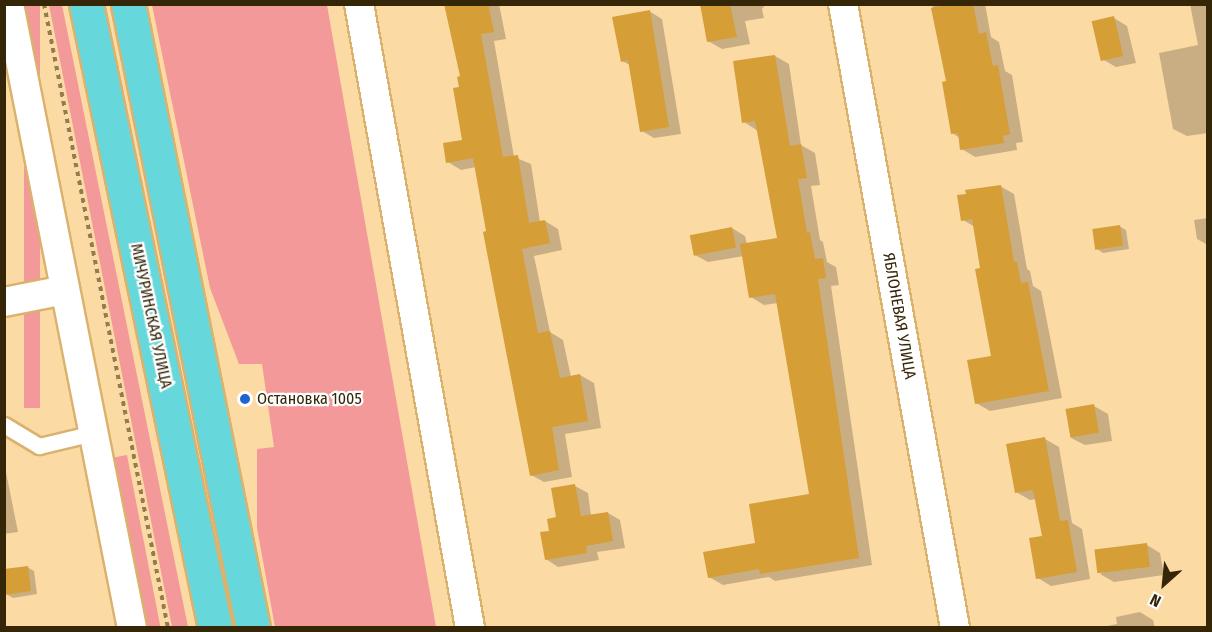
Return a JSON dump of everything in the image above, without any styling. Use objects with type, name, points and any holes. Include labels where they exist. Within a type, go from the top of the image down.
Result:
[{"type":"main road","name":"МИЧУРИНСКАЯ УЛИЦА","points":[[86,4],[215,627]]},
{"type":"main road","points":[[128,4],[253,627]]},
{"type":"street","points":[[9,4],[132,627]]},
{"type":"street","points":[[359,4],[470,627]]},
{"type":"street","name":"ЯБЛОНЕВАЯ УЛИЦА","points":[[843,4],[955,627]]},
{"type":"street","points":[[4,302],[65,290]]},
{"type":"lane","points":[[4,426],[39,446],[93,433]]},
{"type":"path","points":[[44,4],[168,627]]},
{"type":"shaded area","points":[[24,5],[40,5],[40,408],[24,408]]},
{"type":"shaded area","points":[[49,5],[62,5],[188,627],[172,627]]},
{"type":"shaded area","points":[[152,5],[327,5],[436,627],[275,627],[257,528],[257,449],[274,447],[262,364],[239,364],[210,288]]},
{"type":"shaded area","points":[[127,455],[160,627],[145,628],[112,458]]},
{"type":"building","points":[[444,4],[488,4],[494,32],[481,34],[503,157],[518,155],[529,223],[545,220],[550,243],[522,249],[538,333],[550,331],[560,378],[580,374],[588,421],[552,427],[559,470],[530,476],[483,232],[486,231],[473,158],[446,163],[443,143],[462,140],[453,88],[459,87],[457,77],[460,76]]},
{"type":"building","points":[[700,4],[730,4],[737,37],[707,42]]},
{"type":"building","points":[[950,4],[973,4],[979,34],[986,32],[993,66],[998,65],[1010,134],[1003,136],[1004,143],[960,150],[958,133],[951,134],[942,82],[946,81],[931,8]]},
{"type":"building","points":[[650,10],[669,127],[640,132],[628,60],[621,62],[612,17]]},
{"type":"building","points":[[1114,16],[1123,56],[1101,61],[1092,21]]},
{"type":"building","points":[[775,55],[790,146],[801,144],[807,178],[798,179],[807,233],[810,232],[815,259],[823,258],[826,278],[818,279],[859,558],[760,574],[759,569],[708,578],[703,552],[755,543],[749,504],[809,494],[775,294],[749,298],[740,244],[777,238],[755,121],[742,123],[733,61]]},
{"type":"building","points":[[1001,185],[1014,262],[1017,262],[1021,283],[1028,282],[1049,391],[975,404],[967,360],[991,356],[975,269],[980,268],[972,219],[961,221],[957,195],[966,194],[965,190]]},
{"type":"building","points":[[1120,225],[1123,246],[1095,250],[1092,229]]},
{"type":"building","points":[[732,227],[736,248],[694,256],[690,235]]},
{"type":"building","points":[[1094,404],[1099,433],[1070,438],[1065,409]]},
{"type":"building","points":[[1045,437],[1060,521],[1068,520],[1077,572],[1036,579],[1029,538],[1042,536],[1033,490],[1015,493],[1006,444]]},
{"type":"building","points":[[575,484],[581,516],[608,512],[613,541],[586,546],[587,553],[545,560],[540,532],[549,531],[547,519],[556,517],[551,488]]},
{"type":"building","points":[[1147,543],[1150,567],[1097,573],[1094,549]]},
{"type":"building","points":[[28,566],[31,591],[4,595],[4,569]]},
{"type":"place","name":"Остановка 1005","points":[[245,399]]}]
